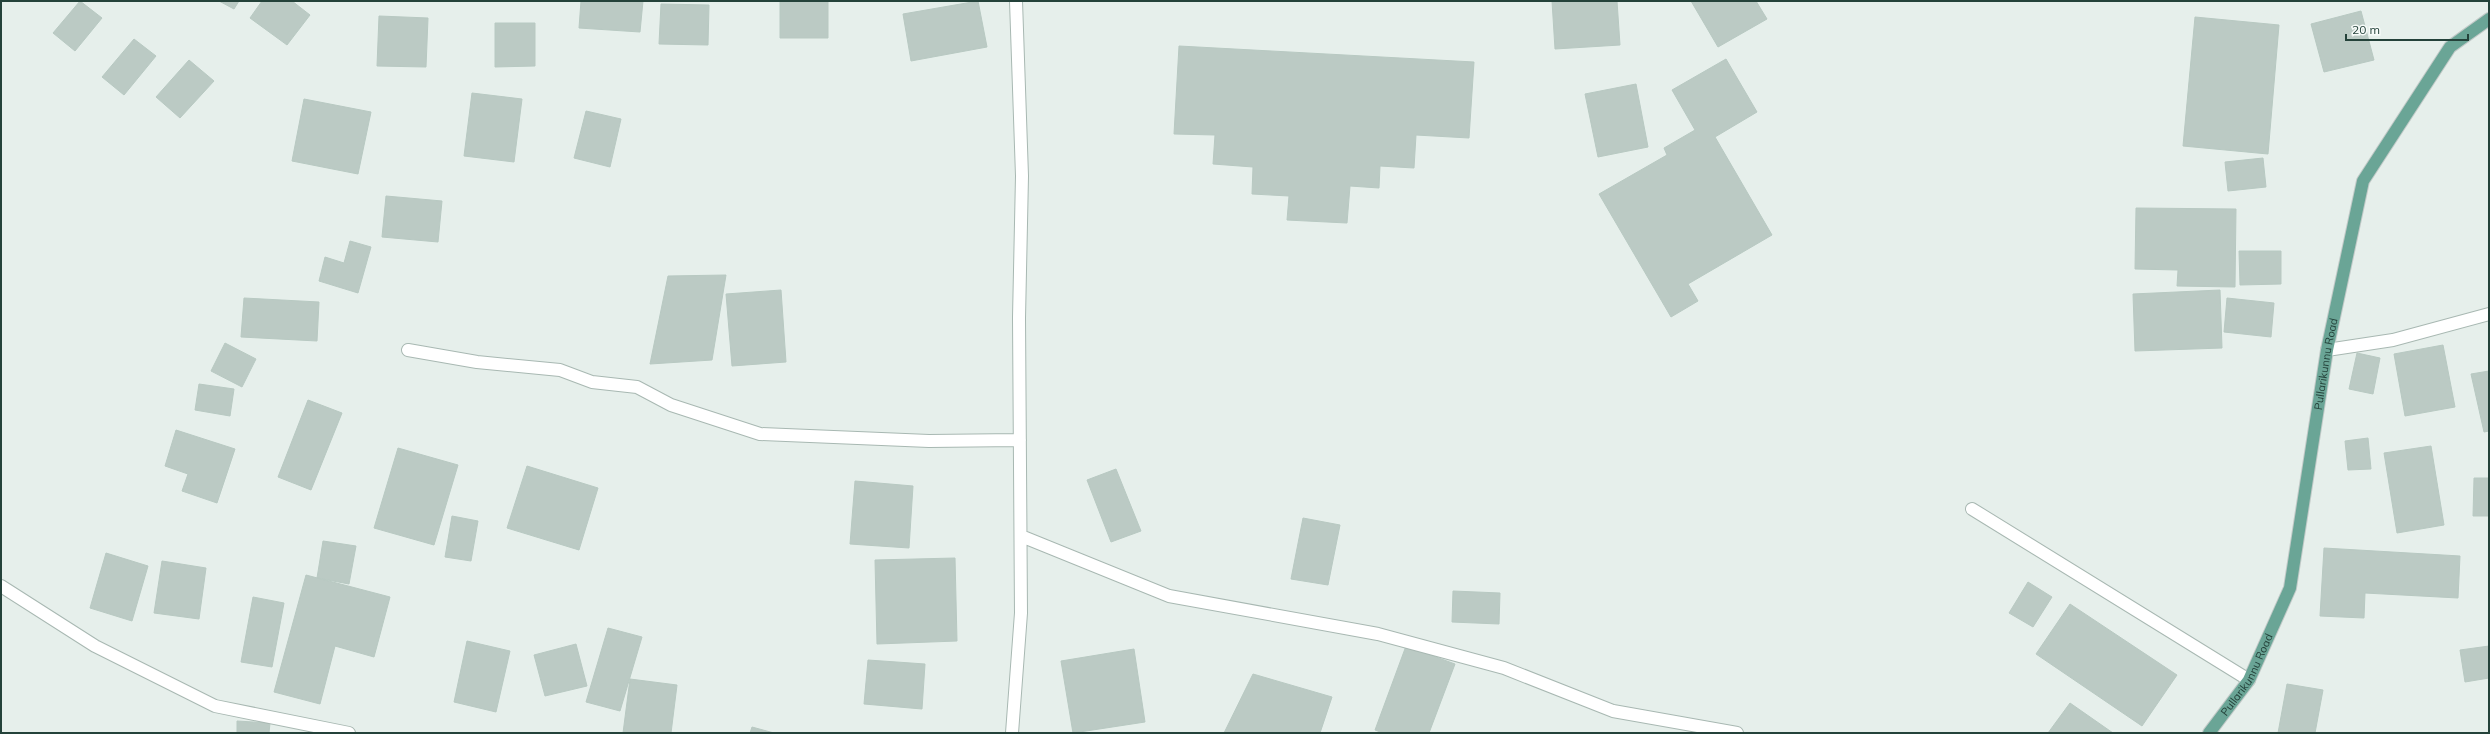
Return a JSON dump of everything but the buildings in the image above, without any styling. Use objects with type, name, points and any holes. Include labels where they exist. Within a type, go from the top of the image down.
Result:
[{"type":"main road","name":"Pullarikunnu Road","points":[[2209,733],[2248,680],[2290,588],[2327,350],[2363,181],[2450,48],[2489,19]]},
{"type":"street","points":[[1012,733],[1022,612],[1019,318],[1022,176],[1016,1]]},
{"type":"street","points":[[2327,350],[2393,340],[2489,314]]},
{"type":"street","points":[[408,350],[477,362],[560,370],[592,382],[637,387],[671,405],[760,434],[929,441],[1020,440]]},
{"type":"street","points":[[1972,509],[2248,680]]},
{"type":"street","points":[[1021,536],[1169,596],[1378,634],[1504,668],[1613,710],[1737,733]]},
{"type":"street","points":[[1,586],[95,646],[215,706],[348,733]]}]
